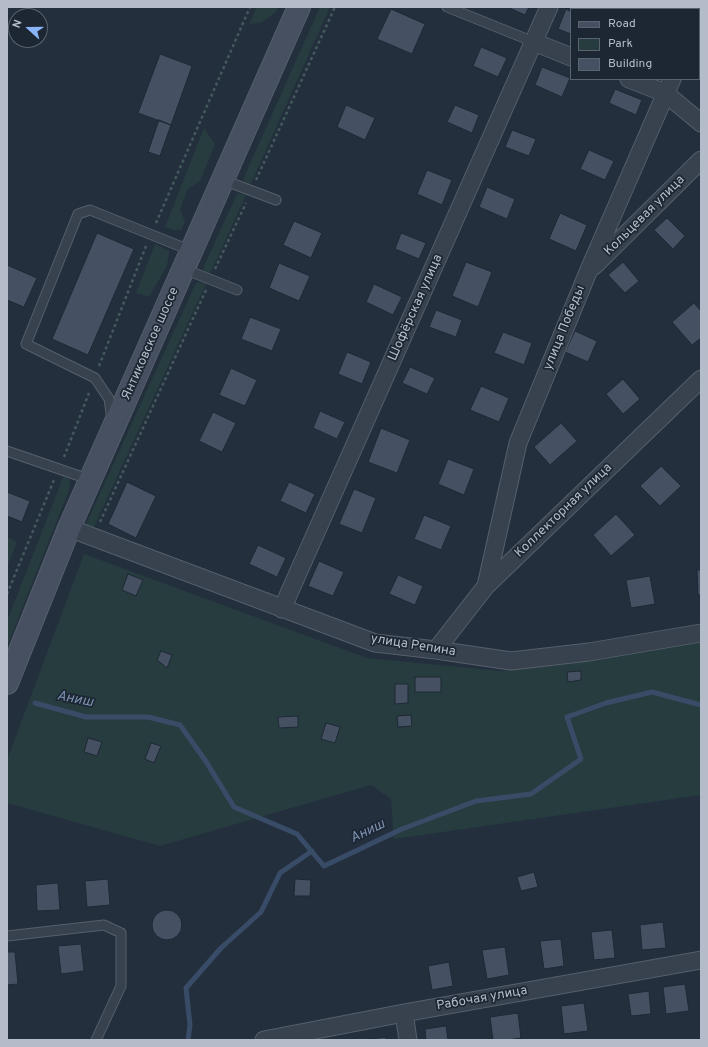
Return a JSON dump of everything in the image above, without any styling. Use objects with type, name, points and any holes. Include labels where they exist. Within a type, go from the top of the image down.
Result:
[{"type":"main road","name":"Янтиковское шоссе","points":[[7,683],[69,528],[299,7]]},
{"type":"street","name":"Шофёрская улица","points":[[282,609],[549,7]]},
{"type":"street","points":[[534,42],[570,56]]},
{"type":"street","points":[[634,80],[668,86],[701,123]]},
{"type":"street","name":"улица Победы","points":[[486,586],[518,443],[588,272],[668,86]]},
{"type":"street","name":"Кольцевая улица","points":[[588,272],[701,160]]},
{"type":"street","name":"Коллекторная улица","points":[[436,650],[486,586],[701,379]]},
{"type":"street","name":"улица Репина","points":[[69,528],[375,643],[511,661],[589,652],[701,633]]},
{"type":"street","name":"Рабочая улица","points":[[264,1040],[404,1013],[701,960]]},
{"type":"street","points":[[404,1013],[408,1040]]},
{"type":"lane","points":[[447,7],[534,42]]},
{"type":"lane","points":[[223,180],[276,200]]},
{"type":"lane","points":[[113,429],[109,399],[95,378],[26,344],[78,214],[90,210],[151,234],[188,260],[237,290]]},
{"type":"lane","points":[[7,451],[91,480]]},
{"type":"lane","points":[[7,936],[104,925],[121,933],[121,986],[96,1040]]},
{"type":"path","points":[[7,594],[95,378],[151,234],[250,7]]},
{"type":"green space","points":[[257,7],[278,7],[276,12],[261,23],[249,24]]},
{"type":"green space","points":[[320,7],[330,7],[250,186],[244,181],[244,177]]},
{"type":"green space","points":[[204,128],[215,144],[200,181],[187,190],[180,210],[185,222],[181,230],[173,230],[165,227]]},
{"type":"green space","points":[[237,194],[246,195],[210,274],[204,271],[203,268]]},
{"type":"green space","points":[[155,244],[169,251],[167,266],[149,297],[136,293]]},
{"type":"green space","points":[[198,282],[206,284],[92,531],[85,526],[195,285]]},
{"type":"green space","points":[[64,475],[70,480],[69,490],[7,647],[7,621]]},
{"type":"green space","points":[[7,537],[17,542],[7,567]]},
{"type":"green space","points":[[84,554],[367,658],[501,671],[701,639],[701,795],[394,839],[391,799],[371,785],[160,846],[7,803],[7,760]]},
{"type":"building","points":[[507,7],[529,7],[525,15]]},
{"type":"building","points":[[391,9],[425,24],[412,54],[377,39]]},
{"type":"building","points":[[566,9],[570,11],[570,34],[558,29]]},
{"type":"building","points":[[481,47],[507,58],[498,77],[473,66]]},
{"type":"building","points":[[160,54],[192,66],[171,125],[138,113]]},
{"type":"building","points":[[542,67],[570,78],[562,97],[535,85]]},
{"type":"building","points":[[615,89],[642,100],[636,115],[609,103]]},
{"type":"building","points":[[346,105],[375,118],[365,140],[337,127]]},
{"type":"building","points":[[455,105],[479,115],[472,133],[447,122]]},
{"type":"building","points":[[159,120],[171,125],[160,156],[148,152]]},
{"type":"building","points":[[512,130],[536,139],[529,156],[505,147]]},
{"type":"building","points":[[589,150],[614,161],[605,180],[580,169]]},
{"type":"building","points":[[427,170],[452,180],[442,205],[417,194]]},
{"type":"building","points":[[487,187],[515,199],[507,219],[479,207]]},
{"type":"building","points":[[560,213],[587,225],[576,251],[549,239]]},
{"type":"building","points":[[667,218],[685,236],[673,249],[654,230]]},
{"type":"building","points":[[294,221],[322,233],[311,258],[283,245]]},
{"type":"building","points":[[97,233],[134,249],[88,355],[52,339]]},
{"type":"building","points":[[401,233],[426,243],[419,259],[395,249]]},
{"type":"building","points":[[466,262],[492,272],[478,307],[452,296]]},
{"type":"building","points":[[623,262],[639,281],[625,293],[608,275]]},
{"type":"building","points":[[279,263],[310,276],[299,301],[269,288]]},
{"type":"building","points":[[7,265],[37,278],[24,307],[7,300]]},
{"type":"building","points":[[374,284],[402,297],[393,315],[366,302]]},
{"type":"building","points":[[694,303],[701,311],[701,338],[692,345],[672,322]]},
{"type":"building","points":[[436,310],[462,320],[456,337],[429,327]]},
{"type":"building","points":[[250,317],[281,329],[272,351],[241,339]]},
{"type":"building","points":[[575,331],[597,341],[588,362],[565,352]]},
{"type":"building","points":[[503,332],[532,343],[524,365],[494,353]]},
{"type":"building","points":[[347,352],[371,362],[362,384],[338,374]]},
{"type":"building","points":[[410,367],[435,378],[427,394],[402,383]]},
{"type":"building","points":[[231,368],[257,380],[245,406],[219,395]]},
{"type":"building","points":[[623,379],[640,399],[623,414],[606,394]]},
{"type":"building","points":[[481,386],[509,398],[499,422],[470,410]]},
{"type":"building","points":[[320,411],[345,422],[337,439],[313,428]]},
{"type":"building","points":[[213,412],[236,423],[222,452],[199,441]]},
{"type":"building","points":[[561,423],[577,441],[550,465],[534,447]]},
{"type":"building","points":[[381,428],[410,440],[397,473],[368,462]]},
{"type":"building","points":[[448,459],[474,469],[464,495],[438,484]]},
{"type":"building","points":[[661,466],[681,486],[660,506],[640,486]]},
{"type":"building","points":[[127,482],[156,496],[136,538],[108,524]]},
{"type":"building","points":[[289,482],[315,494],[306,513],[280,501]]},
{"type":"building","points":[[354,489],[376,498],[362,533],[339,524]]},
{"type":"building","points":[[7,492],[30,501],[22,522],[7,516]]},
{"type":"building","points":[[616,514],[635,535],[611,556],[593,535]]},
{"type":"building","points":[[424,515],[451,526],[441,550],[414,539]]},
{"type":"building","points":[[258,545],[286,558],[277,577],[249,564]]},
{"type":"building","points":[[319,561],[344,572],[333,596],[308,586]]},
{"type":"building","points":[[697,570],[701,570],[701,595],[698,595]]},
{"type":"building","points":[[128,574],[143,580],[136,596],[122,590]]},
{"type":"building","points":[[398,575],[423,586],[415,605],[389,594]]},
{"type":"building","points":[[650,576],[655,604],[631,608],[626,580]]},
{"type":"building","points":[[161,651],[172,655],[167,668],[157,660]]},
{"type":"building","points":[[581,671],[581,680],[568,682],[567,672]]},
{"type":"building","points":[[415,677],[441,677],[441,692],[415,692]]},
{"type":"building","points":[[395,684],[408,684],[408,703],[395,704]]},
{"type":"building","points":[[411,715],[412,726],[398,727],[397,716]]},
{"type":"building","points":[[298,716],[298,727],[279,728],[278,717]]},
{"type":"building","points":[[326,723],[340,727],[335,743],[321,739]]},
{"type":"building","points":[[88,738],[102,742],[97,756],[84,752]]},
{"type":"building","points":[[151,743],[161,746],[154,763],[145,759]]},
{"type":"building","points":[[534,872],[538,887],[521,891],[517,877]]},
{"type":"building","points":[[108,879],[110,905],[87,907],[85,881]]},
{"type":"building","points":[[295,879],[311,880],[310,896],[294,896]]},
{"type":"building","points":[[58,883],[60,910],[37,911],[36,885]]},
{"type":"building","points":[[167,910],[173,911],[181,919],[181,931],[173,939],[167,940],[161,939],[153,931],[152,925],[153,919],[161,911]]},
{"type":"building","points":[[663,922],[666,948],[642,950],[640,925]]},
{"type":"building","points":[[612,930],[615,958],[594,960],[591,932]]},
{"type":"building","points":[[561,939],[564,966],[544,969],[540,941]]},
{"type":"building","points":[[81,944],[84,971],[61,974],[58,946]]},
{"type":"building","points":[[505,947],[509,975],[487,979],[482,950]]},
{"type":"building","points":[[7,952],[15,952],[18,984],[7,985]]},
{"type":"building","points":[[449,962],[453,986],[432,990],[428,966]]},
{"type":"building","points":[[685,984],[689,1011],[666,1014],[663,987]]},
{"type":"building","points":[[649,991],[651,1014],[631,1016],[628,994]]},
{"type":"building","points":[[584,1003],[588,1031],[564,1034],[561,1006]]},
{"type":"building","points":[[518,1013],[521,1038],[493,1040],[490,1017]]},
{"type":"building","points":[[446,1026],[448,1040],[426,1040],[425,1029]]},
{"type":"building","points":[[386,1037],[386,1040],[363,1040]]},
{"type":"waterway","name":"Аниш","points":[[35,703],[86,717],[148,717],[180,725],[205,760],[234,807],[297,834],[324,866],[402,829],[476,801],[531,794],[581,759],[567,717],[606,703],[652,692],[701,705]]},
{"type":"waterway","points":[[188,1040],[190,1025],[186,988],[221,948],[261,912],[280,873],[312,851]]}]
